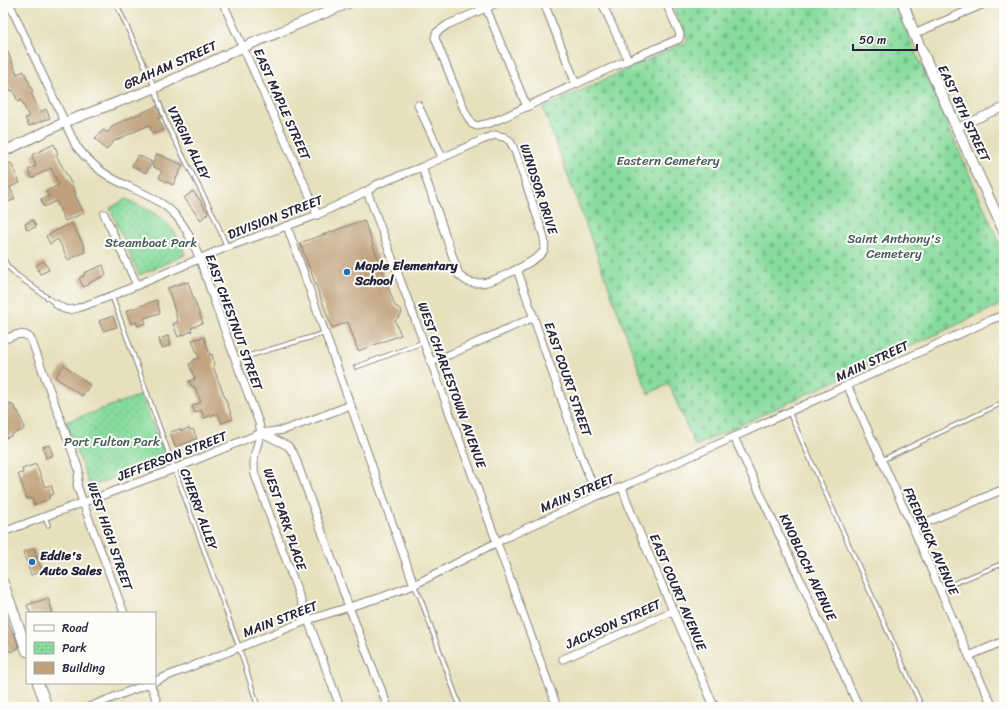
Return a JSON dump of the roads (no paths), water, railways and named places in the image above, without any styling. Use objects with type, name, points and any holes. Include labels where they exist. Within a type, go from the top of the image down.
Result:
[{"type":"main road","name":"EAST 8TH STREET","points":[[903,3],[914,34],[1004,231]]},
{"type":"main road","points":[[3,583],[26,648]]},
{"type":"main road","points":[[38,684],[47,707]]},
{"type":"street","name":"EAST CHESTNUT STREET","points":[[9,3],[76,146],[87,160],[109,176],[170,209],[190,237],[262,433]]},
{"type":"street","name":"EAST MAPLE STREET","points":[[223,3],[317,215]]},
{"type":"street","name":"GRAHAM STREET","points":[[3,152],[65,122],[155,88],[243,46],[349,3]]},
{"type":"street","points":[[497,3],[485,5],[447,25],[436,33],[435,38],[463,106],[472,124],[477,126],[490,123],[527,107],[679,38],[680,34],[666,3]]},
{"type":"street","points":[[544,3],[576,84]]},
{"type":"street","points":[[602,3],[628,60]]},
{"type":"street","points":[[914,34],[986,3]]},
{"type":"street","points":[[485,5],[527,107]]},
{"type":"street","points":[[418,105],[442,157]]},
{"type":"street","points":[[956,128],[1004,106]]},
{"type":"street","name":"WINDSOR DRIVE","points":[[367,192],[376,185],[422,167],[482,140],[495,135],[504,137],[510,141],[522,170],[544,234],[544,249],[540,255],[525,265],[488,282],[474,283],[466,281],[459,275],[422,167]]},
{"type":"street","name":"DIVISION STREET","points":[[56,304],[64,309],[70,310],[78,308],[137,286],[227,247],[317,215],[367,192]]},
{"type":"street","name":"WEST CHARLESTOWN AVENUE","points":[[367,192],[424,342],[557,707]]},
{"type":"street","points":[[104,214],[137,286]]},
{"type":"street","points":[[287,226],[414,585]]},
{"type":"street","name":"EAST COURT STREET","points":[[518,268],[580,452],[597,496]]},
{"type":"street","name":"MAIN STREET","points":[[156,681],[308,620],[382,597],[414,585],[497,542],[597,496],[622,487],[1004,315]]},
{"type":"street","points":[[431,362],[534,317]]},
{"type":"street","name":"WEST HIGH STREET","points":[[3,340],[19,334],[26,335],[31,339],[78,467],[79,471],[77,485],[83,503],[124,612]]},
{"type":"street","name":"FREDERICK AVENUE","points":[[847,385],[993,707]]},
{"type":"street","name":"JEFFERSON STREET","points":[[3,532],[174,469],[262,433],[284,430],[351,405]]},
{"type":"street","points":[[262,433],[288,446],[294,454],[349,607],[388,707]]},
{"type":"street","name":"WEST PARK PLACE","points":[[262,433],[254,458],[255,475],[340,707]]},
{"type":"street","name":"KNOBLOCH AVENUE","points":[[734,437],[859,707]]},
{"type":"street","name":"EAST COURT AVENUE","points":[[622,487],[632,515],[713,707]]},
{"type":"street","points":[[913,528],[1004,489]]},
{"type":"street","name":"JACKSON STREET","points":[[563,659],[673,611]]},
{"type":"street","points":[[969,656],[1004,641]]},
{"type":"street","points":[[89,707],[147,684]]},
{"type":"street","points":[[150,684],[159,707]]},
{"type":"lane","name":"VIRGIN ALLEY","points":[[116,3],[155,88],[168,127],[213,214],[227,247]]},
{"type":"lane","points":[[323,3],[327,12]]},
{"type":"lane","points":[[3,257],[8,267],[18,276],[56,304]]},
{"type":"lane","name":"CHERRY ALLEY","points":[[114,295],[113,299],[239,647],[258,707]]},
{"type":"lane","points":[[235,360],[325,333]]},
{"type":"lane","points":[[356,367],[424,342]]},
{"type":"lane","points":[[882,460],[1004,402]]},
{"type":"lane","points":[[789,412],[922,707]]},
{"type":"lane","points":[[45,516],[48,525]]},
{"type":"lane","points":[[940,589],[1004,563]]},
{"type":"lane","points":[[414,585],[420,597],[460,707]]},
{"type":"place","name":"Maple Elementary School","points":[[347,272]]},
{"type":"place","name":"Eddie's Auto Sales","points":[[32,562]]},
{"type":"park label","name":"Eastern Cemetery","points":[[668,160]]},
{"type":"park label","name":"Steamboat Park","points":[[151,242]]},
{"type":"park label","name":"Saint Anthony's Cemetery","points":[[894,246]]},
{"type":"park label","name":"Port Fulton Park","points":[[112,441]]}]
